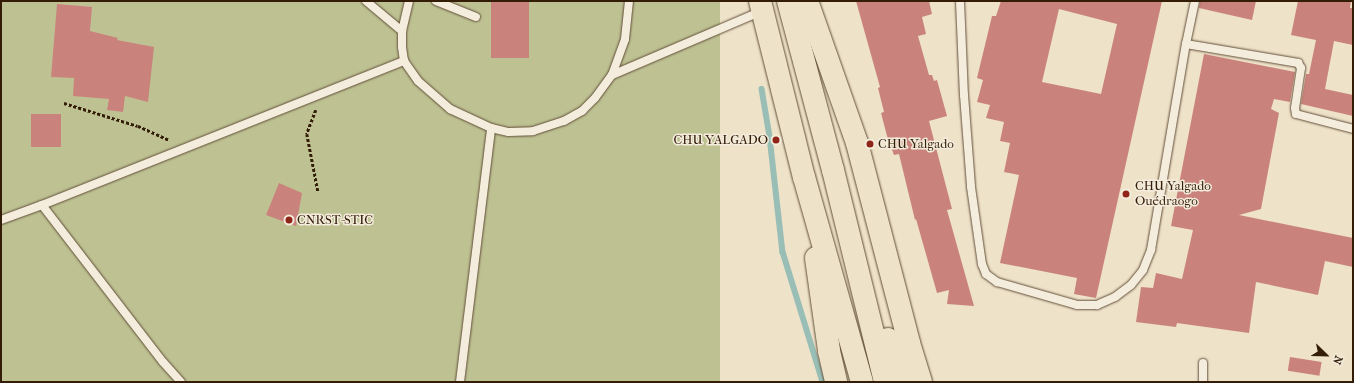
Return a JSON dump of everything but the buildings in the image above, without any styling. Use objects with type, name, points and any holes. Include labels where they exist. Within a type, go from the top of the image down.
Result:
[{"type":"highway","points":[[788,1],[833,170],[884,382]]},
{"type":"highway","points":[[807,1],[858,143],[914,361],[921,382]]},
{"type":"highway","points":[[761,6],[804,178],[862,382]]},
{"type":"highway","points":[[833,170],[902,382]]},
{"type":"highway","points":[[804,178],[829,351],[836,382]]},
{"type":"lane","points":[[366,1],[402,31]]},
{"type":"lane","points":[[409,1],[402,31],[404,61],[418,81],[450,109],[490,128],[509,132],[533,130],[564,121],[582,111],[595,98],[612,75],[625,39],[629,1]]},
{"type":"lane","points":[[436,1],[476,17]]},
{"type":"lane","points":[[960,1],[964,95],[971,187],[982,264],[986,274],[997,282],[1077,305],[1098,305],[1115,297],[1130,285],[1143,270],[1151,250],[1186,44],[1195,1]]},
{"type":"lane","points":[[612,75],[761,6]]},
{"type":"lane","points":[[1186,44],[1298,62],[1302,68],[1295,108],[1296,114],[1353,129]]},
{"type":"lane","points":[[1,220],[42,206],[404,61]]},
{"type":"lane","points":[[460,382],[490,128]]},
{"type":"lane","points":[[42,206],[158,355],[181,382]]},
{"type":"lane","points":[[1203,363],[1203,382]]},
{"type":"path","points":[[318,192],[307,134],[321,94]]},
{"type":"path","points":[[64,103],[138,126],[186,148]]},
{"type":"green space","points":[[1,1],[720,1],[720,382],[1,382]]},
{"type":"waterway","points":[[762,89],[770,137],[783,252],[823,382]]},
{"type":"place","name":"CHU YALGADO","points":[[776,140]]},
{"type":"place","name":"CHU Yalgado","points":[[870,144]]},
{"type":"place","name":"CHU Yalgado Ouédraogo","points":[[1126,194]]},
{"type":"place","name":"CNRST-STIC","points":[[289,220]]}]
